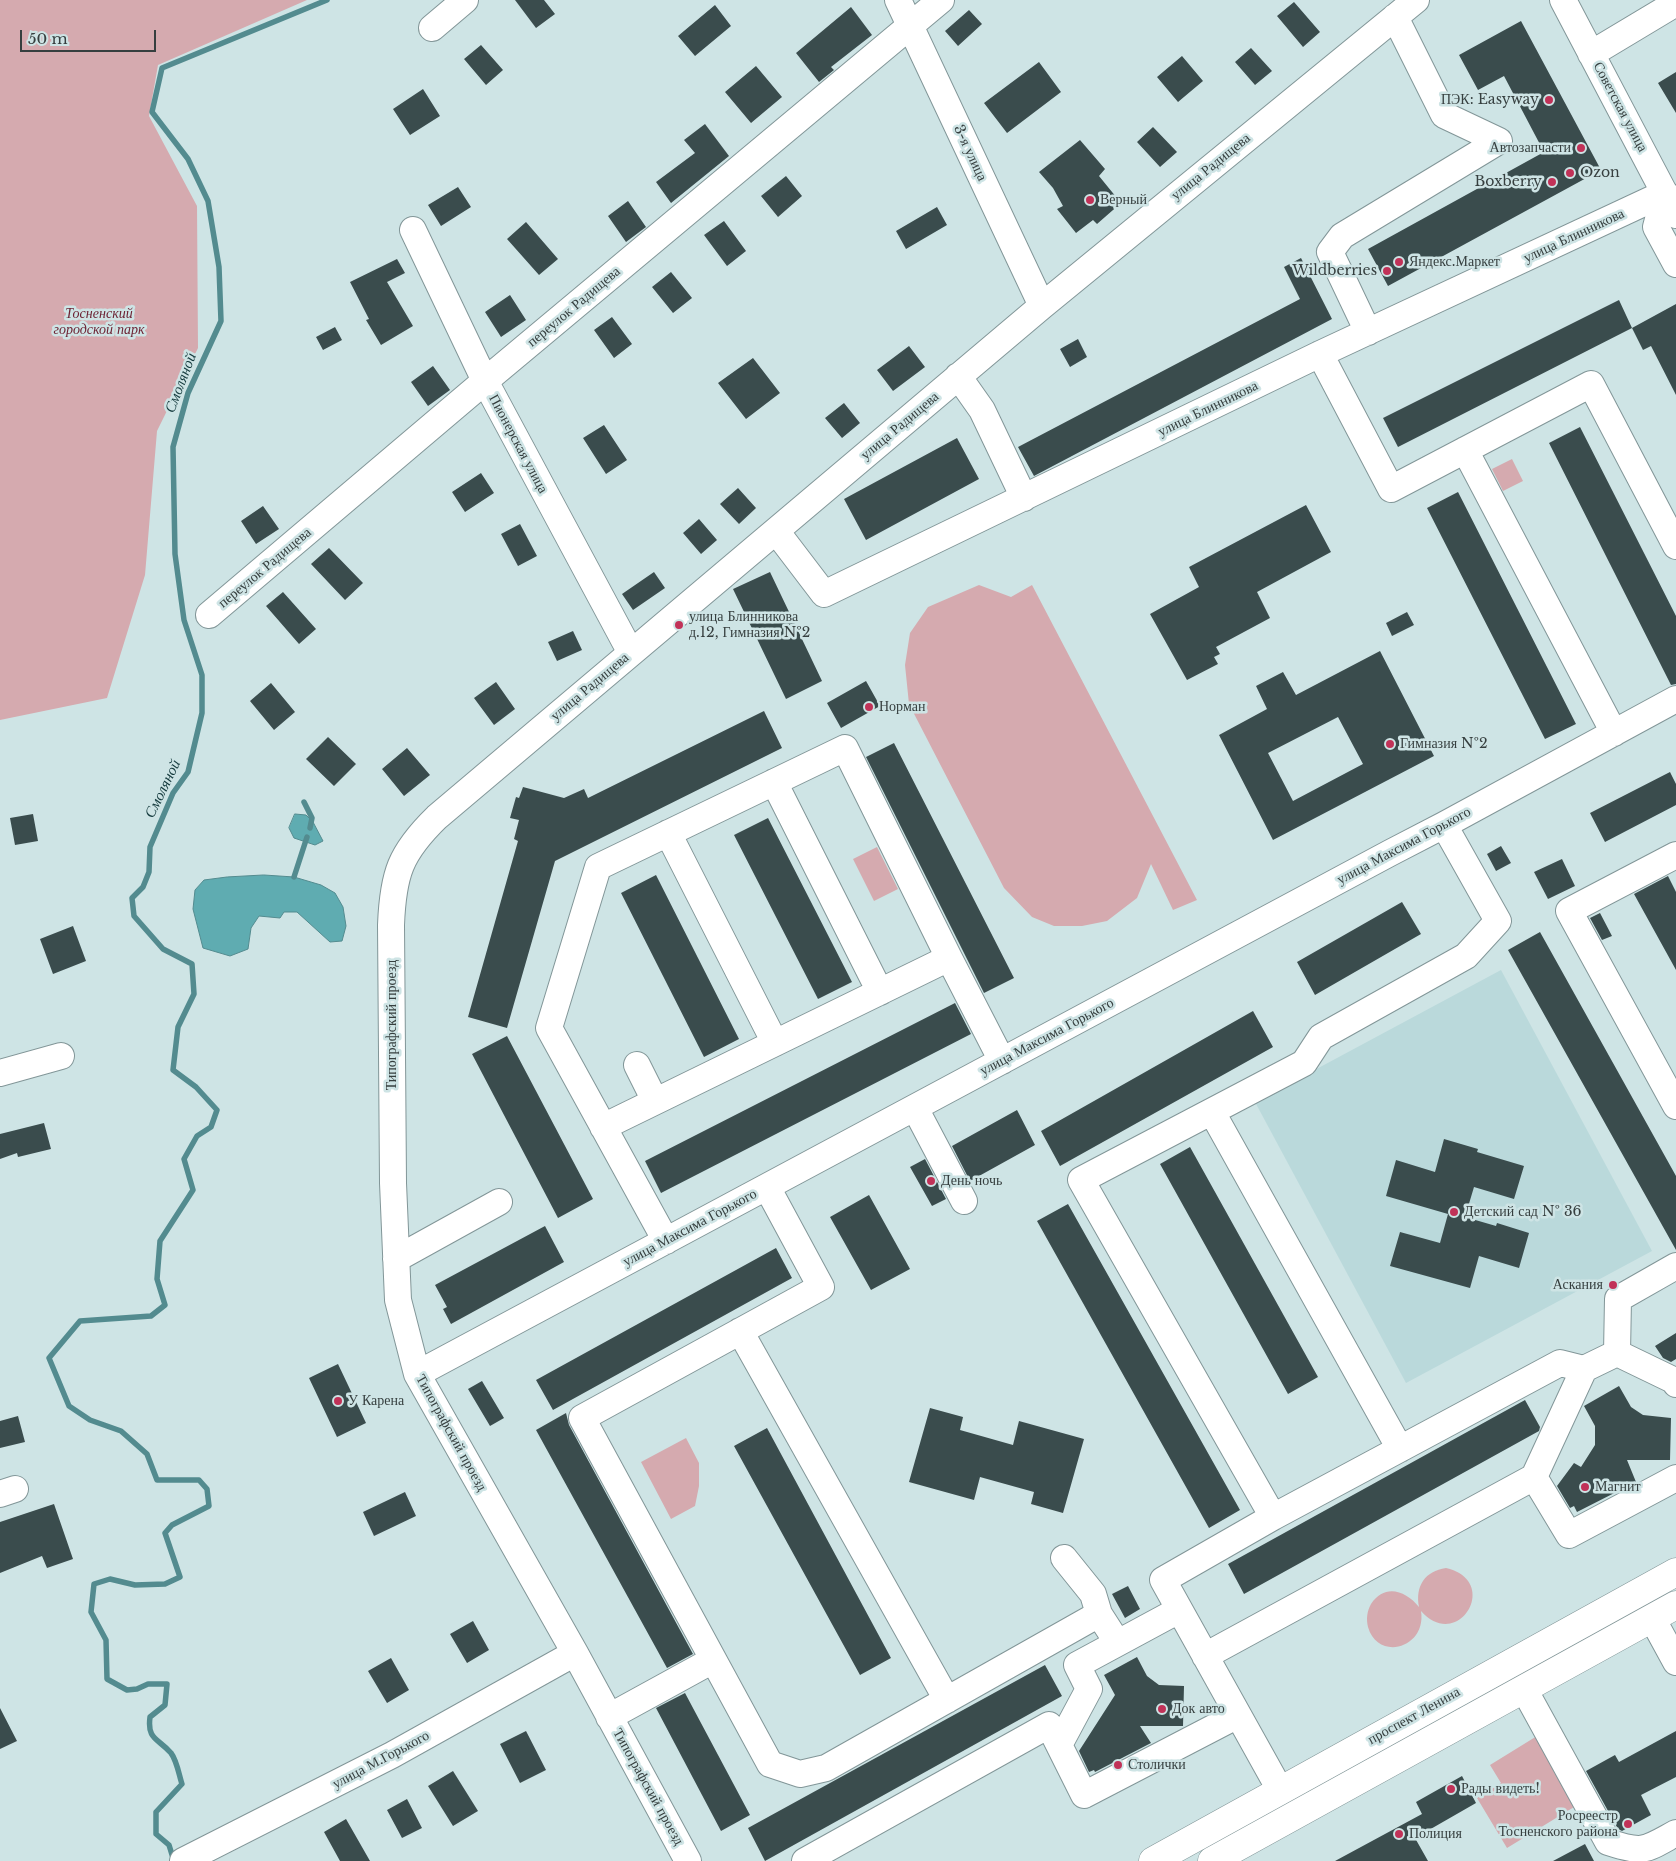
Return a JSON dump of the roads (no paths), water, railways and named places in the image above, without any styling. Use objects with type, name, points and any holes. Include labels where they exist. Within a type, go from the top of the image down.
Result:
[{"type":"main road","name":"проспект Ленина","points":[[1153,1861],[1676,1572]]},
{"type":"main road","points":[[1230,1857],[1524,1689],[1676,1605]]},
{"type":"street","points":[[432,28],[465,0]]},
{"type":"street","name":"3-я улица","points":[[898,0],[1042,306]]},
{"type":"street","name":"переулок Радищева","points":[[209,615],[485,381],[941,0]]},
{"type":"street","name":"улица Радищева","points":[[400,867],[407,850],[419,834],[437,817],[958,376],[1416,0]]},
{"type":"street","name":"Советская улица","points":[[1563,0],[1670,204]]},
{"type":"street","points":[[1591,54],[1676,3]]},
{"type":"street","points":[[1368,332],[1330,252],[1342,236],[1499,140],[1444,115],[1395,17]]},
{"type":"street","points":[[1670,204],[1656,228],[1676,264]]},
{"type":"street","name":"улица Блинникова","points":[[776,531],[824,594],[1320,354],[1670,204]]},
{"type":"street","name":"Пионерская улица","points":[[413,230],[485,381],[631,653]]},
{"type":"street","points":[[1320,354],[1391,489],[1591,384],[1676,546]]},
{"type":"street","points":[[958,376],[982,410],[1024,498]]},
{"type":"street","points":[[1465,450],[1614,733]]},
{"type":"street","name":"улица Максима Горького","points":[[417,1374],[1676,699]]},
{"type":"street","points":[[666,1241],[549,1028],[598,867],[845,748],[948,958],[1002,1062]]},
{"type":"street","points":[[774,782],[880,992]]},
{"type":"street","points":[[1273,1517],[1082,1180],[1304,1063],[1321,1037],[1466,956],[1498,920],[1444,825]]},
{"type":"street","points":[[668,833],[775,1043]]},
{"type":"street","points":[[1675,859],[1569,911],[1676,1106]]},
{"type":"street","name":"Типографский проезд","points":[[400,867],[394,889],[391,925],[393,1184],[398,1300],[417,1374],[575,1653],[688,1861]]},
{"type":"street","points":[[603,1127],[948,958]]},
{"type":"street","points":[[0,1073],[61,1056]]},
{"type":"street","points":[[637,1065],[655,1101]]},
{"type":"street","points":[[915,1108],[964,1202]]},
{"type":"street","points":[[1212,1112],[1400,1449]]},
{"type":"street","points":[[767,1187],[821,1288],[582,1418],[770,1764],[800,1774],[826,1768],[1099,1614]]},
{"type":"street","points":[[396,1259],[499,1202]]},
{"type":"street","points":[[1617,1353],[1618,1299],[1676,1266]]},
{"type":"street","points":[[740,1331],[946,1700]]},
{"type":"street","points":[[1205,1656],[1534,1477],[1584,1369],[1617,1353]]},
{"type":"street","points":[[1617,1353],[1676,1382]]},
{"type":"street","points":[[1280,1790],[1162,1580],[1273,1517],[1560,1363],[1584,1369]]},
{"type":"street","points":[[1534,1477],[1569,1535],[1676,1478]]},
{"type":"street","points":[[1064,1558],[1093,1594],[1099,1614],[1117,1642]]},
{"type":"street","points":[[1059,1745],[1089,1689],[1077,1665],[1179,1610]]},
{"type":"street","points":[[1652,1618],[1676,1662]]},
{"type":"street","name":"улица М.Горького","points":[[183,1861],[392,1755],[575,1653]]},
{"type":"street","points":[[609,1717],[713,1660]]},
{"type":"street","points":[[1524,1689],[1608,1842],[1627,1848],[1645,1850],[1676,1833]]},
{"type":"street","points":[[805,1861],[1049,1725],[1084,1795],[1238,1715]]},
{"type":"street","points":[[1221,1823],[1230,1857]]},
{"type":"water","points":[[295,814],[306,815],[313,822],[323,841],[315,845],[294,838],[289,828]]},
{"type":"water","points":[[264,875],[294,877],[321,885],[335,893],[343,907],[346,926],[342,941],[330,942],[297,912],[284,912],[280,918],[259,916],[251,928],[248,949],[230,956],[203,948],[193,909],[195,890],[204,880]]},
{"type":"waterway","name":"Смоляной","points":[[174,1861],[169,1845],[156,1834],[156,1812],[182,1784],[173,1756],[154,1738],[150,1730],[150,1717],[165,1705],[167,1684],[148,1684],[137,1689],[127,1690],[107,1679],[106,1640],[91,1612],[94,1584],[110,1579],[135,1585],[165,1584],[180,1577],[165,1533],[172,1525],[209,1506],[207,1489],[199,1480],[157,1480],[147,1454],[121,1431],[90,1420],[69,1406],[49,1358],[80,1321],[151,1316],[165,1305],[157,1279],[160,1241],[193,1190],[184,1159],[197,1136],[211,1127],[217,1110],[196,1087],[173,1070],[178,1027],[194,994],[192,964],[163,949],[134,916],[132,898],[143,887],[149,872],[150,847],[173,793],[188,772],[202,713],[202,675],[184,620],[175,554],[173,447],[188,393],[221,321],[219,267],[208,201],[188,159],[152,112],[162,68],[327,0]]},
{"type":"waterway","points":[[304,802],[312,818],[310,828]]},
{"type":"waterway","points":[[294,877],[307,837]]},
{"type":"place","name":"ПЭК: Easyway","points":[[1549,100]]},
{"type":"place","name":"Автозапчасти","points":[[1581,148]]},
{"type":"place","name":"Ozon","points":[[1570,173]]},
{"type":"place","name":"Boxberry","points":[[1552,182]]},
{"type":"place","name":"Верный","points":[[1090,200]]},
{"type":"place","name":"Яндекс.Маркет","points":[[1399,262]]},
{"type":"place","name":"Wildberries","points":[[1387,271]]},
{"type":"place","name":"улица Блинникова д.12, Гимназия №2","points":[[679,625]]},
{"type":"place","name":"Норман","points":[[869,707]]},
{"type":"place","name":"Гимназия №2","points":[[1390,744]]},
{"type":"place","name":"День ночь","points":[[931,1181]]},
{"type":"place","name":"Детский сад № 36","points":[[1454,1212]]},
{"type":"place","name":"Аскания","points":[[1613,1285]]},
{"type":"place","name":"У Карена","points":[[338,1401]]},
{"type":"place","name":"Магнит","points":[[1585,1487]]},
{"type":"place","name":"Док авто","points":[[1162,1709]]},
{"type":"place","name":"Столички","points":[[1118,1765]]},
{"type":"place","name":"Рады видеть!","points":[[1451,1789]]},
{"type":"place","name":"Росреестр Тосненского района","points":[[1628,1824]]},
{"type":"place","name":"Полиция","points":[[1399,1834]]},
{"type":"park label","name":"Тосненский городской парк","points":[[99,322]]}]
